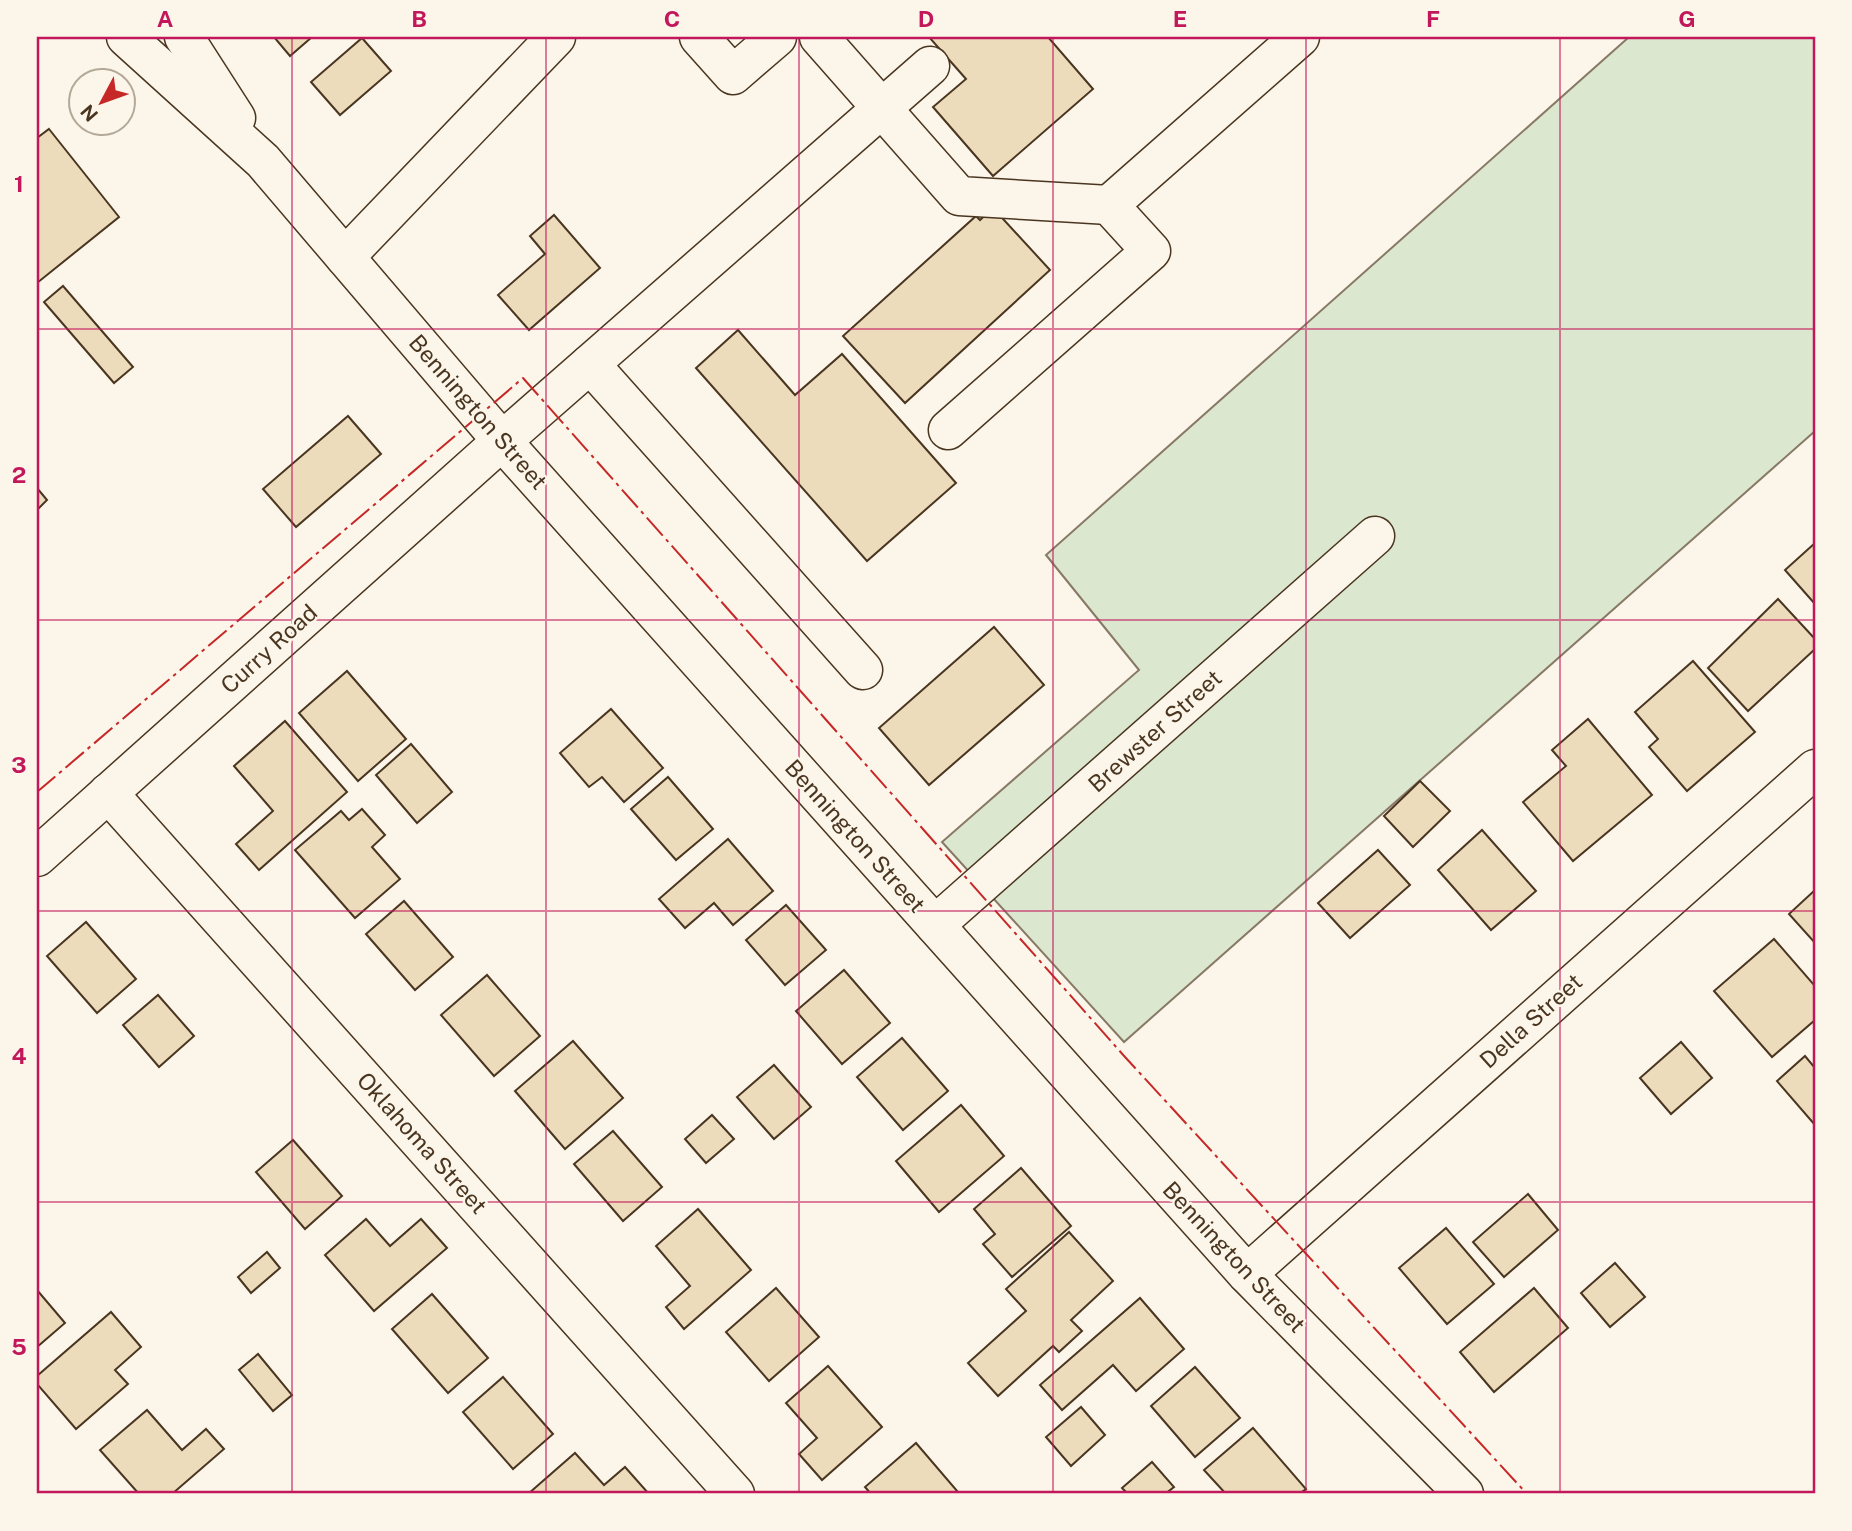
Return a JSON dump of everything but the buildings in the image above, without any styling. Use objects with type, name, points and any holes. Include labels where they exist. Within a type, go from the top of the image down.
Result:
[{"type":"street","name":"Bennington Street","points":[[126,37],[263,161],[502,441],[1247,1274],[1464,1494]]},
{"type":"street","name":"Bennington Street","points":[[184,37],[263,161]]},
{"type":"street","points":[[345,257],[556,37]]},
{"type":"street","points":[[699,37],[733,75],[777,37]]},
{"type":"street","points":[[819,37],[958,196],[1109,205],[1151,251],[948,430]]},
{"type":"street","points":[[1109,205],[1300,37]]},
{"type":"street","name":"Curry Road","points":[[37,857],[502,441],[930,66]]},
{"type":"street","points":[[590,364],[863,670]]},
{"type":"street","name":"Brewster Street","points":[[935,925],[1375,536]]},
{"type":"street","name":"Della Street","points":[[1247,1274],[1815,769]]},
{"type":"street","name":"Oklahoma Street","points":[[108,793],[735,1494]]},
{"type":"green space","points":[[1629,37],[1815,37],[1815,431],[1124,1042],[942,842],[1139,670],[1046,555]]},
{"type":"power","points":[[37,792],[523,378],[1125,1057],[1527,1494]]}]
